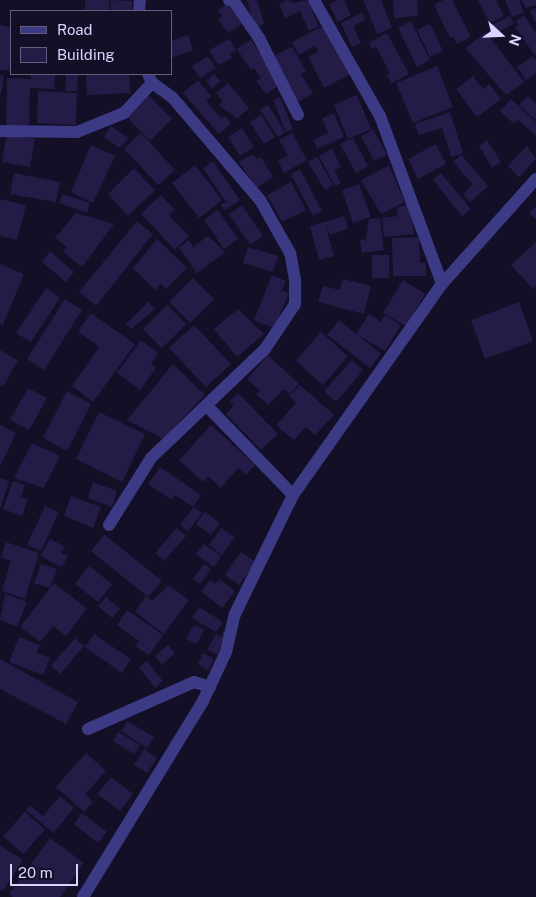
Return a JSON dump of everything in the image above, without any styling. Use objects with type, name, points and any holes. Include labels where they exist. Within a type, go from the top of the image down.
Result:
[{"type":"street","points":[[229,0],[233,0],[259,38],[298,115]]},
{"type":"street","points":[[314,0],[380,116],[442,284]]},
{"type":"street","points":[[0,131],[77,132],[124,113],[150,78],[173,98],[260,200],[290,253],[295,280],[294,304],[265,349],[151,458],[109,525]]},
{"type":"street","points":[[82,897],[139,809],[210,687],[226,652],[235,614],[293,495],[442,284],[536,179]]},
{"type":"street","points":[[207,406],[293,495]]},
{"type":"street","points":[[88,729],[194,682],[210,687]]},
{"type":"building","points":[[85,0],[110,0],[109,10],[85,10]]},
{"type":"building","points":[[111,0],[132,1],[132,10],[111,10]]},
{"type":"building","points":[[247,0],[257,0],[264,23],[255,29]]},
{"type":"building","points":[[287,0],[294,3],[307,0],[319,26],[309,31],[300,11],[285,18],[279,4]]},
{"type":"building","points":[[338,0],[344,0],[351,15],[338,22],[329,4]]},
{"type":"building","points":[[363,0],[381,0],[392,28],[377,34]]},
{"type":"building","points":[[393,0],[417,0],[418,16],[394,18]]},
{"type":"building","points":[[443,0],[452,0],[471,37],[457,44],[453,37],[450,38],[434,5]]},
{"type":"building","points":[[478,0],[496,0],[504,16],[490,23]]},
{"type":"building","points":[[505,0],[519,0],[524,12],[512,17]]},
{"type":"building","points":[[521,0],[536,0],[536,5],[526,8]]},
{"type":"building","points":[[230,2],[243,23],[228,33],[218,19],[222,17],[218,10]]},
{"type":"building","points":[[536,8],[536,24],[530,11]]},
{"type":"building","points":[[362,13],[365,20],[353,26],[361,43],[352,47],[341,23]]},
{"type":"building","points":[[524,15],[536,33],[536,57],[515,27],[519,25],[516,21]]},
{"type":"building","points":[[510,16],[514,24],[494,34],[490,26]]},
{"type":"building","points":[[411,21],[430,60],[417,67],[398,28]]},
{"type":"building","points":[[430,24],[443,51],[430,57],[417,30]]},
{"type":"building","points":[[0,25],[10,27],[10,71],[0,70]]},
{"type":"building","points":[[325,25],[350,74],[324,88],[308,57],[318,52],[315,46],[299,55],[292,42]]},
{"type":"building","points":[[486,32],[524,82],[506,95],[465,48]]},
{"type":"building","points":[[387,33],[409,74],[391,84],[387,75],[390,73],[376,47],[372,49],[369,43]]},
{"type":"building","points":[[188,35],[193,50],[172,58],[172,41]]},
{"type":"building","points":[[230,39],[236,50],[230,53],[232,58],[218,65],[209,50]]},
{"type":"building","points":[[251,40],[281,84],[266,94],[256,81],[261,78],[254,68],[251,70],[237,49]]},
{"type":"building","points":[[292,47],[306,71],[301,74],[313,93],[298,102],[272,57]]},
{"type":"building","points":[[208,56],[216,68],[200,78],[192,66]]},
{"type":"building","points":[[532,57],[536,59],[536,73],[526,80],[517,67]]},
{"type":"building","points":[[437,66],[453,107],[413,123],[396,83]]},
{"type":"building","points":[[214,74],[221,81],[212,89],[206,81]]},
{"type":"building","points":[[0,75],[4,76],[1,94],[0,94]]},
{"type":"building","points":[[31,75],[55,75],[54,89],[30,88],[29,127],[6,127],[7,78],[31,79]]},
{"type":"building","points":[[66,75],[78,75],[77,91],[65,91]]},
{"type":"building","points":[[86,75],[129,75],[130,93],[87,95]]},
{"type":"building","points":[[473,76],[483,89],[489,84],[501,99],[477,117],[456,89]]},
{"type":"building","points":[[198,80],[211,96],[206,101],[222,119],[225,116],[231,123],[219,134],[183,93]]},
{"type":"building","points":[[228,83],[249,108],[237,119],[219,105],[223,101],[216,93]]},
{"type":"building","points":[[38,91],[77,93],[76,125],[37,123]]},
{"type":"building","points":[[147,94],[172,119],[150,141],[125,115]]},
{"type":"building","points":[[357,95],[371,129],[348,139],[334,105]]},
{"type":"building","points":[[528,96],[536,103],[536,120],[519,105]]},
{"type":"building","points":[[280,97],[293,129],[286,132],[273,100]]},
{"type":"building","points":[[511,99],[536,122],[536,135],[518,120],[514,124],[500,111]]},
{"type":"building","points":[[268,105],[285,132],[278,137],[260,110]]},
{"type":"building","points":[[450,112],[463,153],[451,157],[442,128],[419,135],[415,124]]},
{"type":"building","points":[[334,113],[344,137],[317,149],[313,140],[328,133],[322,118]]},
{"type":"building","points":[[261,115],[275,137],[264,144],[250,122]]},
{"type":"building","points":[[111,126],[128,138],[120,148],[104,137]]},
{"type":"building","points":[[242,128],[254,147],[240,156],[228,137]]},
{"type":"building","points":[[373,129],[387,155],[374,161],[361,136]]},
{"type":"building","points":[[141,133],[175,170],[158,185],[124,149]]},
{"type":"building","points":[[292,133],[307,160],[284,173],[278,161],[288,156],[279,140]]},
{"type":"building","points":[[7,134],[35,139],[30,167],[2,162]]},
{"type":"building","points":[[353,138],[368,166],[356,173],[340,144]]},
{"type":"building","points":[[487,140],[501,162],[492,168],[479,146]]},
{"type":"building","points":[[436,144],[446,164],[418,179],[408,159]]},
{"type":"building","points":[[91,145],[115,156],[93,203],[71,192]]},
{"type":"building","points":[[527,146],[536,159],[519,177],[508,166]]},
{"type":"building","points":[[332,149],[341,167],[334,170],[341,183],[335,186],[319,156]]},
{"type":"building","points":[[253,154],[257,159],[261,157],[273,177],[256,188],[239,162]]},
{"type":"building","points":[[461,155],[488,186],[470,202],[463,194],[473,185],[453,162]]},
{"type":"building","points":[[317,157],[333,185],[325,190],[308,162]]},
{"type":"building","points":[[213,161],[240,200],[225,210],[221,205],[226,202],[203,168]]},
{"type":"building","points":[[195,165],[222,200],[199,218],[172,183]]},
{"type":"building","points":[[389,165],[405,202],[381,214],[361,180]]},
{"type":"building","points":[[134,168],[155,190],[128,216],[108,194]]},
{"type":"building","points":[[300,169],[322,211],[313,216],[291,174]]},
{"type":"building","points":[[14,173],[60,182],[56,202],[10,194]]},
{"type":"building","points":[[441,173],[471,209],[462,216],[433,180]]},
{"type":"building","points":[[291,182],[306,210],[282,222],[267,195]]},
{"type":"building","points":[[359,184],[371,217],[353,223],[342,190]]},
{"type":"building","points":[[63,194],[90,203],[87,213],[59,203]]},
{"type":"building","points":[[161,195],[175,210],[169,215],[189,236],[175,250],[141,214]]},
{"type":"building","points":[[0,199],[26,205],[17,240],[0,236]]},
{"type":"building","points":[[242,205],[263,236],[250,245],[229,214]]},
{"type":"building","points":[[410,205],[414,234],[384,237],[382,218],[398,216],[397,207]]},
{"type":"building","points":[[536,206],[536,219],[529,213]]},
{"type":"building","points":[[218,210],[238,239],[224,249],[204,220]]},
{"type":"building","points":[[76,213],[114,224],[82,267],[63,252],[67,247],[55,238]]},
{"type":"building","points":[[344,216],[348,228],[330,235],[326,225],[334,256],[319,260],[310,226]]},
{"type":"building","points":[[380,218],[384,250],[362,253],[360,240],[366,239],[369,219]]},
{"type":"building","points":[[137,221],[153,234],[96,306],[79,292]]},
{"type":"building","points":[[208,236],[225,252],[197,273],[179,248],[189,240],[193,247]]},
{"type":"building","points":[[419,237],[420,263],[426,263],[426,276],[393,276],[392,238]]},
{"type":"building","points":[[157,239],[187,268],[166,289],[161,284],[155,290],[133,268]]},
{"type":"building","points":[[536,242],[536,286],[533,289],[511,265]]},
{"type":"building","points":[[248,247],[278,256],[273,272],[243,263]]},
{"type":"building","points":[[50,251],[74,272],[66,282],[42,262]]},
{"type":"building","points":[[372,255],[389,255],[389,278],[372,278]]},
{"type":"building","points":[[0,264],[24,274],[3,325],[0,324]]},
{"type":"building","points":[[272,275],[286,281],[282,290],[289,293],[274,328],[254,320]]},
{"type":"building","points":[[193,278],[214,299],[190,323],[169,302]]},
{"type":"building","points":[[343,279],[371,286],[364,314],[318,302],[323,286],[340,290]]},
{"type":"building","points":[[403,280],[425,294],[406,326],[383,313]]},
{"type":"building","points":[[46,288],[60,298],[31,342],[16,333]]},
{"type":"building","points":[[65,299],[82,310],[44,370],[27,359]]},
{"type":"building","points":[[148,302],[155,309],[131,329],[126,324]]},
{"type":"building","points":[[519,302],[533,341],[485,359],[471,320]]},
{"type":"building","points":[[167,305],[186,324],[162,348],[143,329]]},
{"type":"building","points":[[238,309],[264,334],[237,357],[214,329]]},
{"type":"building","points":[[91,313],[135,344],[93,402],[72,386],[99,347],[78,331]]},
{"type":"building","points":[[369,314],[381,322],[385,315],[401,325],[385,351],[356,334]]},
{"type":"building","points":[[339,320],[381,354],[370,368],[327,335]]},
{"type":"building","points":[[194,325],[231,364],[206,387],[169,348]]},
{"type":"building","points":[[321,332],[348,356],[323,385],[296,361]]},
{"type":"building","points":[[141,340],[158,353],[151,364],[156,368],[140,390],[117,373]]},
{"type":"building","points":[[0,350],[18,360],[3,387],[0,385]]},
{"type":"building","points":[[268,355],[299,384],[290,394],[284,389],[268,405],[256,394],[260,391],[247,379]]},
{"type":"building","points":[[352,360],[363,370],[336,402],[324,391]]},
{"type":"building","points":[[173,364],[205,395],[163,439],[127,420]]},
{"type":"building","points":[[300,385],[334,415],[315,435],[306,427],[294,440],[276,425],[296,403],[289,396]]},
{"type":"building","points":[[28,388],[47,398],[29,430],[10,420]]},
{"type":"building","points":[[67,391],[91,404],[67,451],[43,438]]},
{"type":"building","points":[[238,393],[278,434],[261,450],[226,414],[234,405],[230,401]]},
{"type":"building","points":[[99,412],[145,434],[122,482],[76,459]]},
{"type":"building","points":[[0,425],[16,433],[0,467]]},
{"type":"building","points":[[211,425],[255,465],[246,475],[238,468],[221,488],[208,476],[203,482],[179,460]]},
{"type":"building","points":[[32,443],[60,456],[44,488],[14,478]]},
{"type":"building","points":[[160,467],[201,495],[193,507],[175,495],[172,500],[148,484]]},
{"type":"building","points":[[0,478],[9,481],[0,509]]},
{"type":"building","points":[[13,481],[25,485],[21,497],[28,499],[22,516],[3,509]]},
{"type":"building","points":[[93,482],[117,491],[112,507],[88,498]]},
{"type":"building","points":[[71,496],[101,507],[93,528],[64,516]]},
{"type":"building","points":[[45,506],[59,512],[41,551],[27,545]]},
{"type":"building","points":[[194,507],[202,513],[188,531],[180,525]]},
{"type":"building","points":[[205,512],[220,523],[211,535],[196,524]]},
{"type":"building","points":[[177,528],[186,536],[164,561],[155,553]]},
{"type":"building","points":[[221,528],[235,537],[222,555],[209,545]]},
{"type":"building","points":[[104,534],[162,581],[148,597],[91,551]]},
{"type":"building","points":[[50,539],[65,547],[61,553],[68,556],[62,567],[40,556]]},
{"type":"building","points":[[6,542],[39,553],[25,599],[2,591],[11,561],[1,557]]},
{"type":"building","points":[[204,544],[221,556],[214,567],[196,554]]},
{"type":"building","points":[[241,552],[256,562],[239,585],[225,575]]},
{"type":"building","points":[[41,564],[57,569],[50,588],[34,583]]},
{"type":"building","points":[[204,564],[211,569],[200,584],[193,579]]},
{"type":"building","points":[[89,566],[112,584],[98,602],[75,584]]},
{"type":"building","points":[[219,579],[235,591],[222,608],[201,591],[210,580],[215,584]]},
{"type":"building","points":[[54,583],[87,609],[66,636],[53,626],[40,642],[20,627]]},
{"type":"building","points":[[169,585],[189,600],[164,634],[135,612],[146,596],[152,601]]},
{"type":"building","points":[[5,594],[27,602],[17,627],[0,620]]},
{"type":"building","points":[[106,597],[120,609],[112,618],[98,606]]},
{"type":"building","points":[[199,607],[223,622],[216,632],[192,618]]},
{"type":"building","points":[[127,610],[163,635],[149,655],[135,646],[139,641],[117,625]]},
{"type":"building","points":[[194,625],[204,630],[197,644],[186,639]]},
{"type":"building","points":[[224,630],[229,632],[217,655],[207,650],[216,634],[221,637]]},
{"type":"building","points":[[94,634],[131,659],[122,673],[85,647]]},
{"type":"building","points":[[19,637],[40,645],[37,653],[50,658],[43,675],[9,662]]},
{"type":"building","points":[[75,638],[84,646],[60,674],[51,666]]},
{"type":"building","points":[[168,645],[175,653],[162,665],[155,656]]},
{"type":"building","points":[[203,653],[214,659],[208,670],[198,664]]},
{"type":"building","points":[[0,659],[78,702],[66,724],[0,689]]},
{"type":"building","points":[[147,661],[163,681],[155,688],[139,667]]},
{"type":"building","points":[[127,721],[154,737],[147,748],[121,731]]},
{"type":"building","points":[[118,732],[140,745],[134,754],[113,741]]},
{"type":"building","points":[[144,749],[157,758],[147,773],[134,765]]},
{"type":"building","points":[[86,753],[106,771],[85,794],[93,802],[84,812],[56,787]]},
{"type":"building","points":[[111,777],[133,794],[120,811],[97,794]]},
{"type":"building","points":[[60,796],[74,808],[53,833],[26,810],[30,805],[43,816]]},
{"type":"building","points":[[25,812],[45,830],[23,854],[3,836]]},
{"type":"building","points":[[82,813],[107,832],[98,843],[74,824]]},
{"type":"building","points":[[50,838],[84,863],[60,897],[13,897],[9,894]]},
{"type":"building","points":[[0,845],[23,860],[3,891],[0,889]]}]
